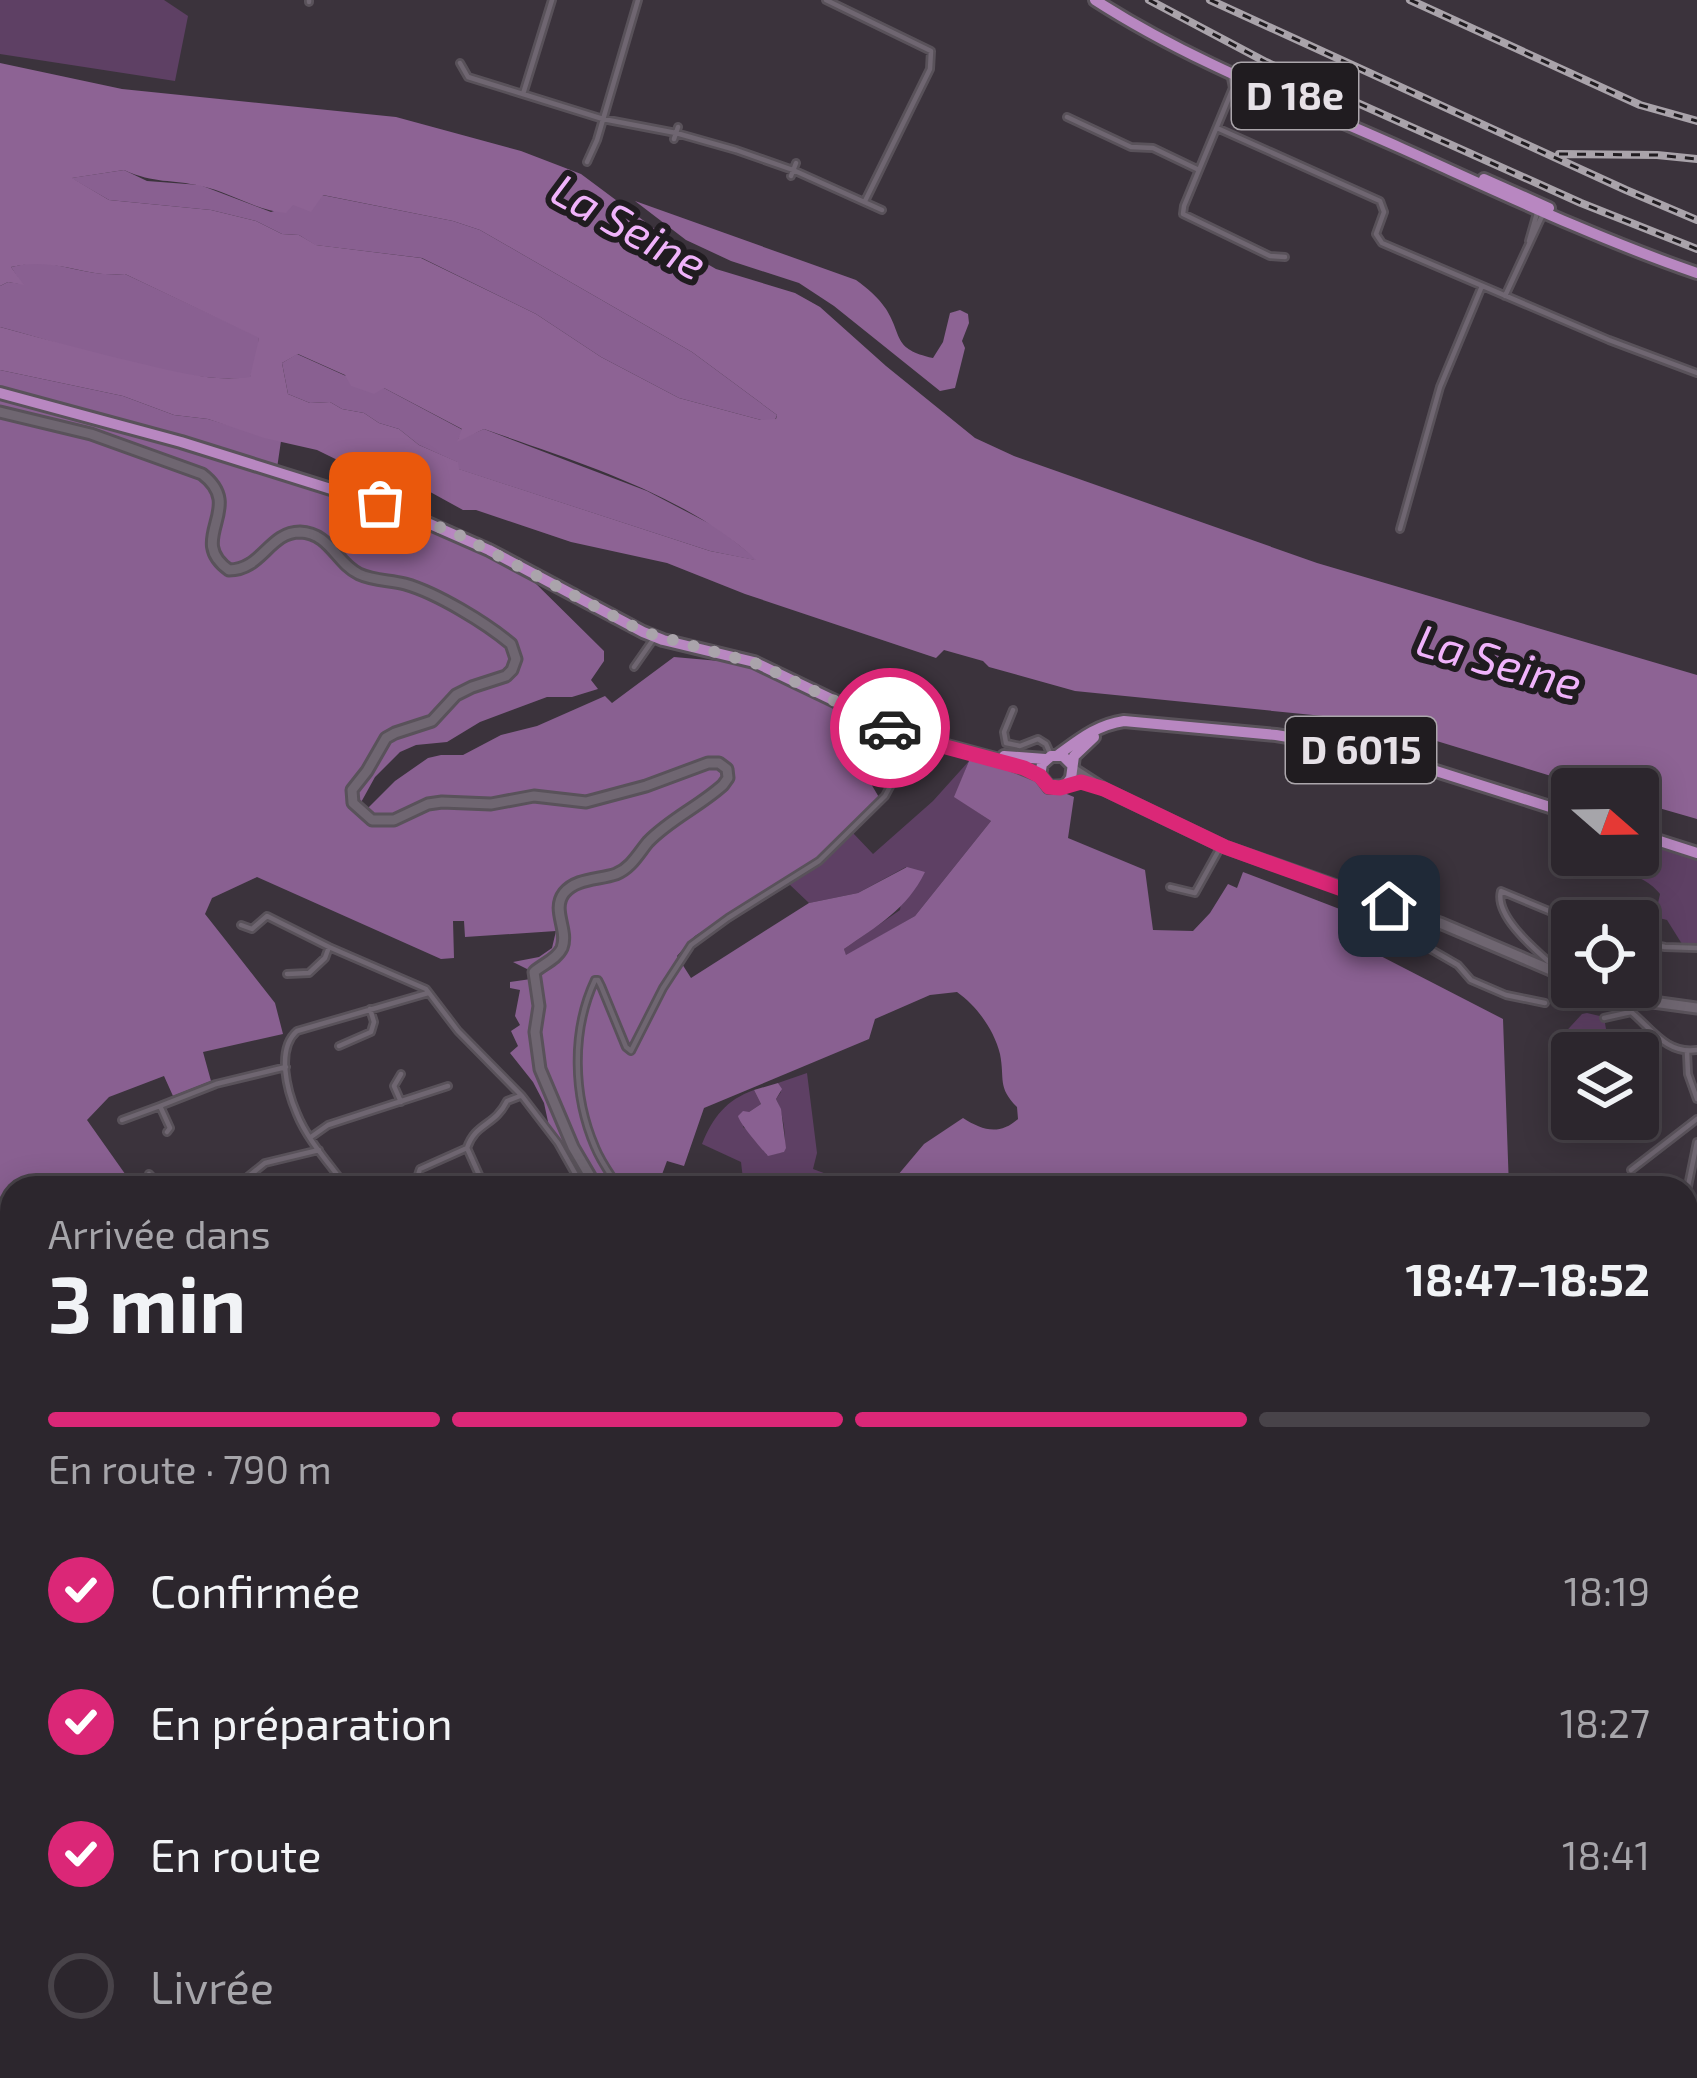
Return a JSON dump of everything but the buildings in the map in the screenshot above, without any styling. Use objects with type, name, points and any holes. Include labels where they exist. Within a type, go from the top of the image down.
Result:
[{"type":"main road","name":"D 18e","points":[[1100,0],[1164,41],[1228,72],[1540,210],[1697,270]]},
{"type":"main road","name":"D 18e","points":[[1100,0],[1208,57],[1540,210]]},
{"type":"main road","points":[[0,393],[181,442],[398,510],[457,534],[656,637],[761,665],[916,739],[1010,763],[1040,776],[1049,787],[1081,782],[1104,789],[1222,844],[1440,922],[1551,970]]},
{"type":"main road","points":[[0,412],[92,434],[202,474],[220,496],[212,550],[218,563],[229,570],[248,567],[290,533],[313,534],[356,572],[420,590],[511,644],[515,664],[506,676],[462,692],[432,721],[395,733],[381,744],[351,797],[357,809],[372,820],[394,820],[442,802],[491,804],[534,796],[586,802],[708,763],[724,766],[728,773],[723,785],[654,836],[628,867],[579,884],[563,895],[559,905],[561,949],[533,976],[539,1006],[535,1032],[540,1069],[588,1176]]},
{"type":"main road","name":"D 6015","points":[[1072,767],[1078,750],[1101,732],[1142,721]]},
{"type":"main road","name":"D 6015","points":[[1051,757],[1103,726],[1142,721],[1343,746],[1551,807]]},
{"type":"main road","points":[[965,750],[1066,758],[1104,789]]},
{"type":"main road","points":[[1040,776],[1040,767],[1051,757]]},
{"type":"main road","points":[[1067,784],[1072,767]]},
{"type":"main road","points":[[1659,841],[1697,853]]},
{"type":"main road","points":[[1659,1003],[1697,1008]]},
{"type":"street","points":[[523,94],[552,0]]},
{"type":"street","points":[[587,162],[638,0]]},
{"type":"street","points":[[826,0],[931,52],[930,69],[865,202]]},
{"type":"street","points":[[460,63],[468,77],[603,119],[676,133],[793,169],[878,211]]},
{"type":"street","points":[[1228,72],[1233,88],[1184,215],[1270,256],[1285,257]]},
{"type":"street","points":[[1233,88],[1248,81]]},
{"type":"street","points":[[1067,117],[1131,147],[1153,148],[1199,170]]},
{"type":"street","points":[[1217,128],[1380,201],[1384,208],[1376,230],[1379,241],[1697,373]]},
{"type":"street","points":[[893,144],[902,148]]},
{"type":"street","points":[[1505,296],[1540,210]]},
{"type":"street","points":[[1400,529],[1440,387],[1482,286]]},
{"type":"street","points":[[634,667],[656,637]]},
{"type":"street","points":[[1013,710],[1004,732],[1006,743],[1015,747],[1042,740],[1051,757]]},
{"type":"street","points":[[612,1176],[590,1135],[578,1071],[579,1035],[595,980],[631,1051],[691,945],[819,861],[885,796],[916,739]]},
{"type":"street","points":[[1170,887],[1198,891],[1222,844]]},
{"type":"street","points":[[1551,912],[1501,891],[1499,904],[1507,919],[1551,961]]},
{"type":"street","points":[[1393,908],[1393,920],[1458,965],[1471,980],[1505,995],[1545,1003]]},
{"type":"street","points":[[241,925],[252,929],[267,916],[422,986],[458,1031],[522,1096],[578,1176]]},
{"type":"street","points":[[1659,946],[1697,948]]},
{"type":"street","points":[[287,974],[309,973],[329,947]]},
{"type":"street","points":[[338,1176],[297,1115],[286,1067],[286,1043],[297,1030],[428,993]]},
{"type":"street","points":[[1625,1008],[1671,1048],[1697,1051]]},
{"type":"street","points":[[339,1046],[371,1032],[370,1010]]},
{"type":"street","points":[[1604,1018],[1631,1012]]},
{"type":"street","points":[[1687,1052],[1688,1074],[1697,1099]]},
{"type":"street","points":[[122,1120],[216,1084],[286,1067]]},
{"type":"street","points":[[401,1074],[394,1086],[401,1102]]},
{"type":"street","points":[[310,1137],[328,1125],[448,1086]]},
{"type":"street","points":[[480,1176],[467,1148],[472,1134],[500,1115],[505,1102],[522,1096]]},
{"type":"street","points":[[160,1106],[170,1128],[167,1132]]},
{"type":"street","points":[[1631,1170],[1697,1119]]},
{"type":"street","points":[[1689,1176],[1697,1142]]},
{"type":"street","points":[[418,1176],[420,1169],[467,1148]]},
{"type":"street","points":[[249,1176],[265,1163],[320,1150]]},
{"type":"shaded area","points":[[0,0],[164,0],[188,16],[175,81],[0,54]]},
{"type":"shaded area","points":[[124,170],[147,181],[200,185],[271,212],[322,195],[480,230],[692,352],[777,415],[775,420],[761,420],[679,398],[601,357],[536,314],[422,258],[315,245],[299,235],[282,234],[256,221],[211,210],[109,200],[71,178]]},
{"type":"shaded area","points":[[35,262],[125,274],[259,337],[250,378],[158,370],[0,327],[0,286],[22,284],[11,267]]},
{"type":"shaded area","points":[[297,354],[384,388],[463,430],[458,440],[484,429],[647,491],[718,528],[759,561],[710,551],[458,469],[457,462],[364,413],[288,394],[282,363]]},
{"type":"shaded area","points":[[0,370],[123,396],[174,415],[208,419],[281,441],[276,475],[453,534],[522,570],[604,651],[604,661],[591,680],[598,689],[572,697],[547,697],[480,722],[447,742],[400,752],[375,777],[359,806],[365,811],[395,781],[428,758],[463,755],[501,735],[537,726],[605,696],[612,703],[674,657],[753,664],[887,734],[867,777],[880,799],[817,859],[695,936],[677,956],[691,978],[809,903],[858,893],[907,867],[925,872],[918,885],[890,916],[844,949],[846,955],[915,916],[991,821],[954,797],[969,761],[988,761],[1074,797],[1068,838],[1145,870],[1153,930],[1193,931],[1228,884],[1237,888],[1243,872],[1350,913],[1369,950],[1503,1019],[1509,1176],[897,1176],[924,1144],[963,1118],[990,1129],[1004,1128],[1018,1119],[1017,1107],[1004,1088],[994,1036],[978,1011],[957,992],[930,995],[875,1019],[869,1039],[704,1108],[684,1166],[667,1161],[661,1176],[581,1176],[550,1131],[533,1082],[510,1053],[518,1046],[511,1031],[520,1025],[515,1016],[520,990],[510,988],[510,982],[531,979],[531,971],[513,962],[539,957],[552,948],[556,931],[465,937],[464,921],[453,921],[454,958],[441,959],[257,877],[212,898],[205,914],[275,1003],[283,1034],[203,1052],[211,1081],[173,1096],[164,1076],[109,1097],[87,1120],[127,1176],[0,1176]]},
{"type":"shaded area","points":[[969,761],[955,797],[991,821],[915,916],[846,956],[844,949],[900,910],[906,867],[858,893],[809,903],[788,883],[820,863],[853,833],[873,854],[933,801]]},
{"type":"shaded area","points":[[1659,848],[1697,860],[1697,943],[1682,944],[1667,920],[1659,918],[1660,894],[1634,876],[1659,876]]},
{"type":"shaded area","points":[[1582,1014],[1604,1017],[1606,1032],[1566,1032]]},
{"type":"shaded area","points":[[807,1073],[817,1153],[813,1169],[832,1176],[743,1176],[741,1162],[702,1144],[728,1104],[754,1090],[761,1104],[749,1112],[743,1127],[767,1155],[784,1152],[778,1083]]},
{"type":"shaded area","points":[[778,1083],[782,1089],[776,1099],[786,1148],[768,1156],[738,1116],[761,1104],[754,1090]]},
{"type":"water","name":"La Seine","points":[[0,63],[122,89],[396,117],[521,151],[581,174],[716,269],[795,293],[820,307],[975,438],[1014,456],[1317,563],[1697,675],[1697,819],[1659,808],[1659,768],[1551,768],[1551,776],[1417,735],[1323,716],[1075,691],[944,650],[936,658],[667,563],[571,542],[476,510],[463,510],[412,482],[364,473],[317,450],[208,419],[174,415],[123,396],[0,370],[0,327],[173,371],[224,378],[250,377],[259,338],[125,274],[27,264],[11,267],[24,285],[8,282],[0,286]],"holes":[[[124,170],[212,189],[275,212],[286,213],[293,205],[311,212],[323,195],[480,230],[692,352],[777,415],[776,419],[761,420],[679,398],[601,357],[536,314],[421,258],[316,245],[299,235],[282,234],[256,221],[211,210],[109,200],[72,178]],[[298,354],[345,375],[351,386],[374,394],[384,388],[462,429],[457,442],[484,429],[628,482],[697,516],[756,560],[710,551],[459,469],[458,462],[364,413],[288,394],[282,363]]]},
{"type":"water","points":[[635,201],[856,280],[883,305],[905,346],[920,354],[933,358],[943,342],[950,313],[968,314],[955,388],[940,391],[799,283],[731,261],[686,240]]},
{"type":"railway","points":[[1149,0],[1266,62],[1581,203],[1697,249]]},
{"type":"railway","points":[[1210,0],[1697,220]]},
{"type":"railway","points":[[1410,0],[1640,105],[1697,121]]},
{"type":"railway","points":[[1559,154],[1697,159]]},
{"type":"way so far","points":[[380,503],[457,534],[644,632],[761,665],[890,728]]},
{"type":"route","points":[[890,728],[1024,768],[1054,788],[1081,782],[1104,789],[1225,847],[1389,906]]}]
